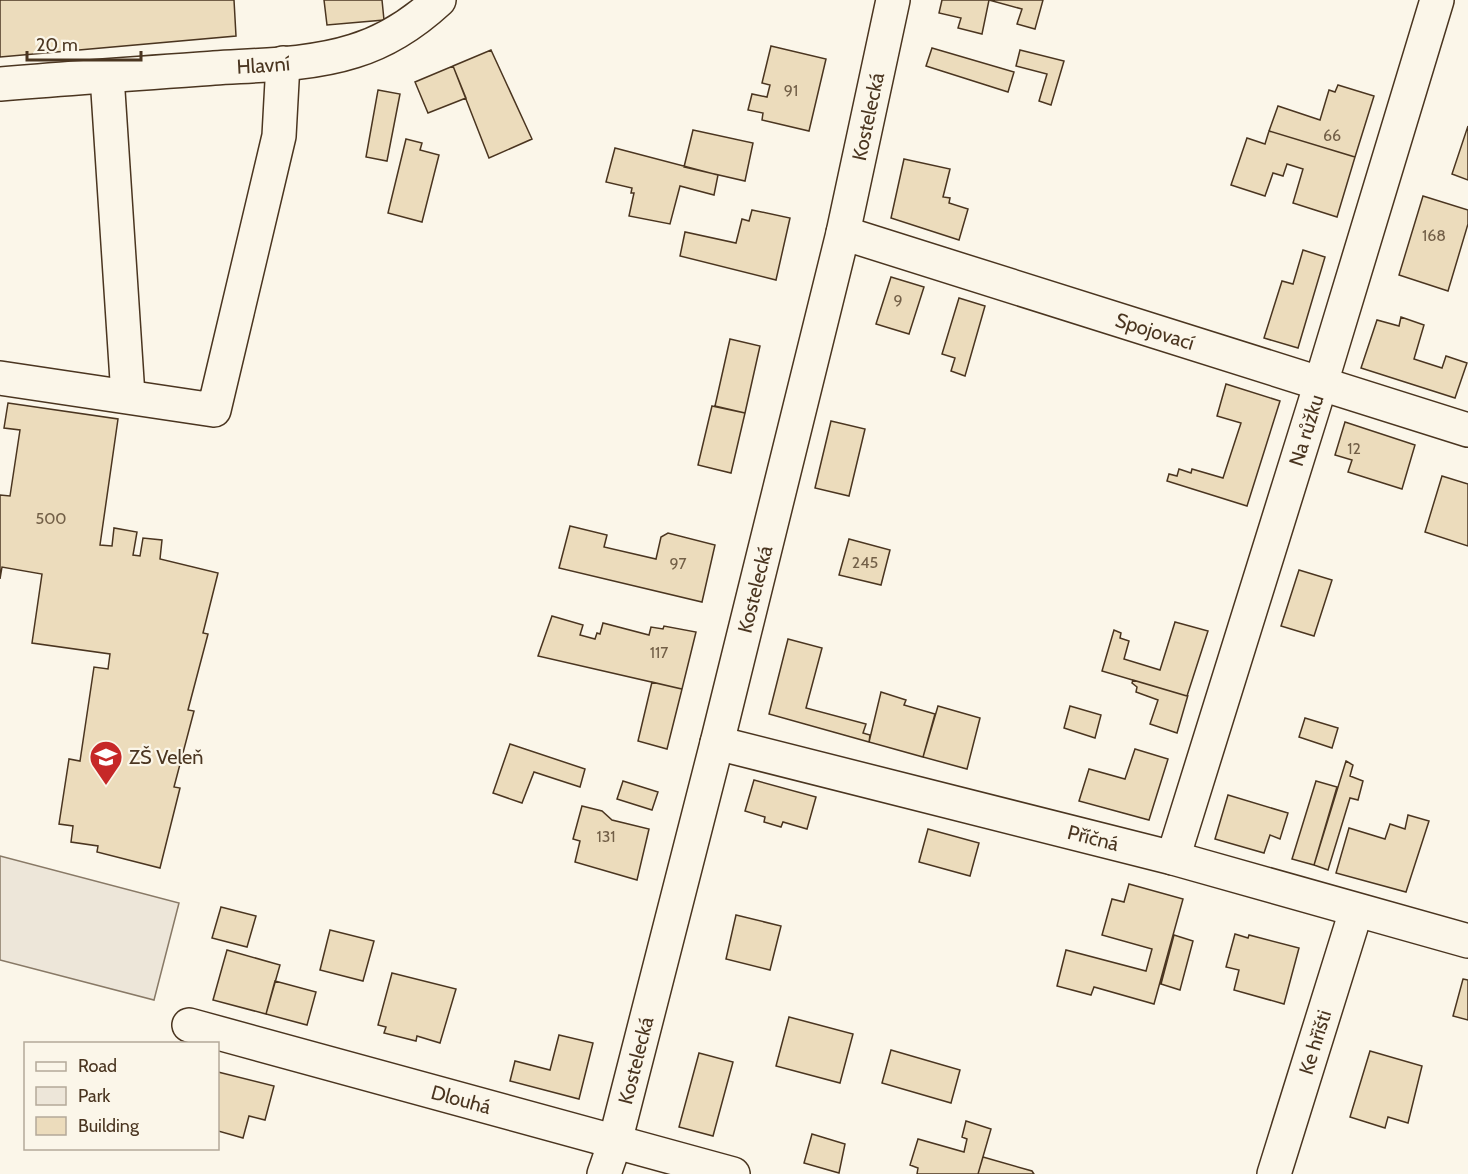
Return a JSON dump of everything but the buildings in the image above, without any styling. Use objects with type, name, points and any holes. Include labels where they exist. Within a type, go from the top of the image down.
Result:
[{"type":"street","name":"Hlavní","points":[[0,84],[283,63],[332,57],[377,42],[417,20],[440,0]]},
{"type":"street","name":"Kostelecká","points":[[604,1174],[615,1142],[717,743],[843,233],[893,0]]},
{"type":"street","name":"Na růžku","points":[[1173,858],[1437,0]]},
{"type":"street","points":[[0,378],[214,410],[279,136],[283,63]]},
{"type":"street","points":[[108,76],[128,396]]},
{"type":"street","name":"Spojovací","points":[[843,233],[1468,430]]},
{"type":"street","name":"Příčná","points":[[717,743],[1173,858],[1468,941]]},
{"type":"street","name":"Ke hřišti","points":[[1274,1174],[1356,911]]},
{"type":"street","name":"Dlouhá","points":[[189,1025],[733,1174]]},
{"type":"green space","points":[[0,856],[179,903],[154,1000],[0,960]]},
{"type":"place","name":"ZŠ Veleň","points":[[106,786]]}]
